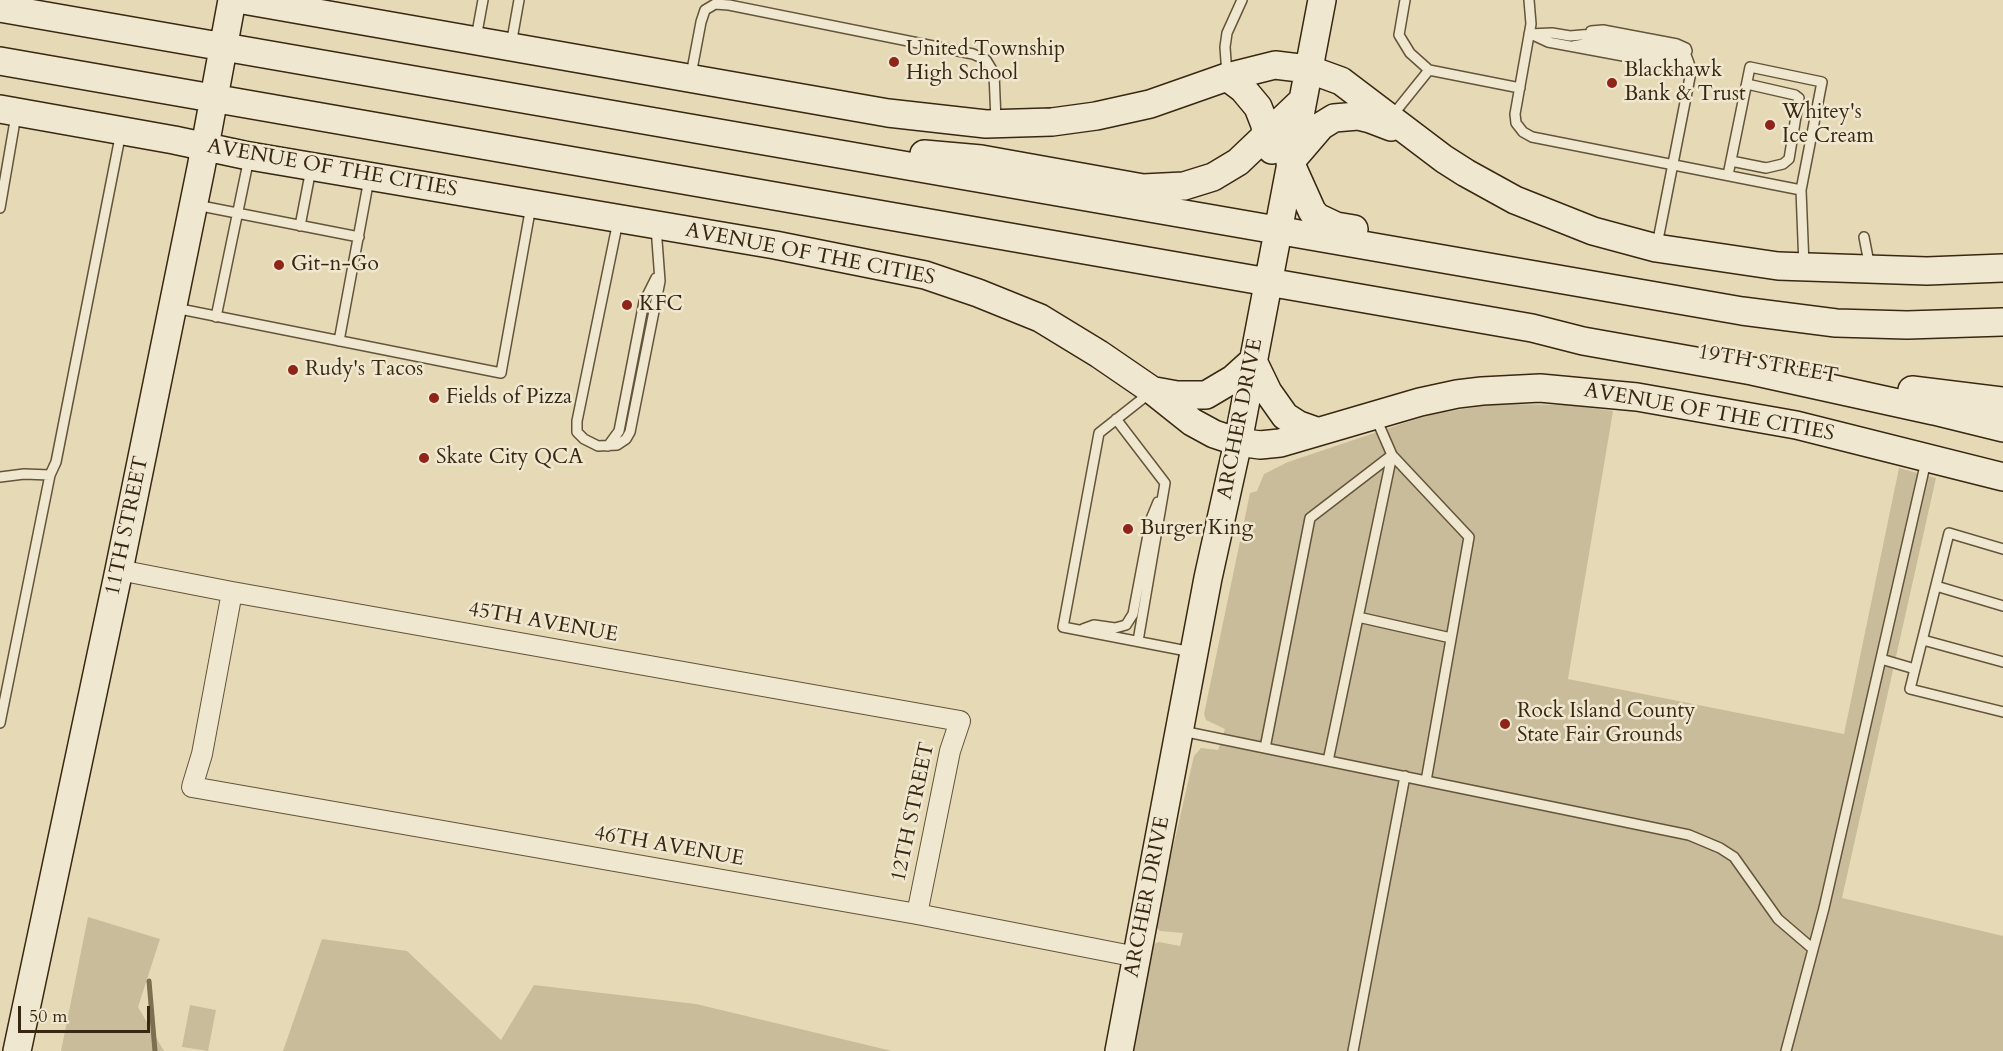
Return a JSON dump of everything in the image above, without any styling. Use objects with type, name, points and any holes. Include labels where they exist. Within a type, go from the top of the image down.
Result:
[{"type":"street","name":"11TH STREET","points":[[17,1051],[119,570],[232,0]]},
{"type":"street","points":[[243,0],[278,3],[475,41],[888,113],[996,123],[1052,122],[1096,116],[1150,104],[1227,77],[1275,65],[1308,69],[1341,81],[1444,159],[1515,200],[1593,231],[1656,248],[1778,266],[1927,271],[2003,268]]},
{"type":"street","name":"ARCHER DRIVE","points":[[1119,1051],[1208,578],[1238,442],[1322,0]]},
{"type":"street","points":[[0,8],[782,146],[1278,229],[1742,311],[1836,323],[1907,326],[2003,322]]},
{"type":"street","points":[[0,61],[1532,327],[1583,341],[1752,371],[2003,428]]},
{"type":"street","points":[[1227,77],[1243,89],[1258,107],[1265,125],[1266,136],[1317,217],[1336,225],[1554,265],[1709,305]]},
{"type":"street","points":[[782,146],[955,156],[1119,184],[1164,188],[1198,183],[1238,162],[1301,102]]},
{"type":"street","name":"AVENUE OF THE CITIES","points":[[8,111],[121,130],[311,167],[618,218],[894,268],[936,279],[1040,318],[1090,348],[1153,391],[1192,422],[1214,434],[1238,442],[1260,446],[1280,443],[1420,402],[1482,390],[1540,388],[1637,397],[1796,425],[1927,456],[2003,477]]},
{"type":"street","points":[[1288,173],[1321,126],[1334,118],[1345,116],[1370,119],[1414,137]]},
{"type":"street","points":[[904,219],[1227,274]]},
{"type":"street","name":"19TH STREET","points":[[1532,327],[1590,334],[1930,393],[2003,401]]},
{"type":"street","points":[[1153,391],[1185,396],[1206,395],[1233,379],[1253,361],[1268,392],[1285,416],[1299,425],[1316,431]]},
{"type":"street","name":"45TH AVENUE","points":[[119,570],[960,721]]},
{"type":"street","name":"46TH AVENUE","points":[[232,592],[201,754],[192,787],[917,914],[1137,957]]},
{"type":"street","name":"12TH STREET","points":[[917,914],[950,751],[960,721]]},
{"type":"lane","points":[[475,41],[483,0]]},
{"type":"lane","points":[[511,47],[519,0]]},
{"type":"lane","points":[[690,78],[705,0]]},
{"type":"lane","points":[[1227,77],[1225,47],[1227,33],[1242,0]]},
{"type":"lane","points":[[1405,0],[1400,35],[1410,53],[1430,70],[1520,88]]},
{"type":"lane","points":[[1529,2],[1531,24],[1515,114],[1516,123],[1523,132],[1532,137],[1801,190]]},
{"type":"lane","points":[[701,22],[705,10],[715,4],[729,5],[973,54],[986,60],[993,73],[996,123]]},
{"type":"lane","points":[[1529,34],[1593,34],[1673,50],[1686,56],[1690,77],[1656,248]]},
{"type":"lane","points":[[1529,34],[1548,42],[1677,66],[1690,77]]},
{"type":"lane","points":[[1573,46],[1595,42],[1680,59],[1689,63]]},
{"type":"lane","points":[[1728,176],[1750,67],[1822,82],[1801,190],[1804,267]]},
{"type":"lane","points":[[1390,119],[1430,70]]},
{"type":"lane","points":[[1731,161],[1766,168],[1783,164],[1789,159],[1799,98],[1795,95],[1747,84]]},
{"type":"lane","points":[[0,208],[8,111]]},
{"type":"lane","points":[[0,723],[50,475],[56,462],[121,130]]},
{"type":"lane","points":[[216,316],[249,156]]},
{"type":"lane","points":[[300,226],[311,167]]},
{"type":"lane","points":[[339,341],[370,177]]},
{"type":"lane","points":[[172,308],[501,373],[531,204]]},
{"type":"lane","points":[[193,205],[359,237]]},
{"type":"lane","points":[[618,218],[577,421],[577,432],[593,444],[617,445],[626,439],[630,432],[660,281],[656,225]]},
{"type":"lane","points":[[1864,237],[1871,270]]},
{"type":"lane","points":[[1153,391],[1098,433],[1063,627],[1194,652]]},
{"type":"lane","points":[[1374,415],[1392,455],[1469,537],[1426,781]]},
{"type":"lane","points":[[1116,419],[1165,483],[1138,641]]},
{"type":"lane","points":[[1328,761],[1392,455]]},
{"type":"lane","points":[[1265,748],[1310,518],[1392,455]]},
{"type":"lane","points":[[1786,1051],[1824,908],[1927,456]]},
{"type":"lane","points":[[0,477],[24,474],[50,475]]},
{"type":"lane","points":[[1081,630],[1094,625],[1115,628],[1126,625],[1133,614],[1151,519],[1165,483]]},
{"type":"lane","points":[[2003,549],[1949,533],[1910,689],[2003,712]]},
{"type":"lane","points":[[1936,586],[2003,606]]},
{"type":"lane","points":[[1358,617],[1451,638]]},
{"type":"lane","points":[[1923,640],[2003,662]]},
{"type":"lane","points":[[1881,659],[1916,669]]},
{"type":"lane","points":[[1179,730],[1689,835],[1720,848],[1734,857],[1778,919],[1813,949]]},
{"type":"lane","points":[[1353,1051],[1405,776]]},
{"type":"shaded area","name":"Rock Island County State Fair Grounds","points":[[1494,404],[1568,405],[1613,411],[1568,679],[1844,734],[1899,468],[1936,478],[1842,898],[2003,936],[2003,1051],[1129,1051],[1149,946],[1159,942],[1180,946],[1183,933],[1160,931],[1155,926],[1194,756],[1201,748],[1218,750],[1225,729],[1206,720],[1204,714],[1250,493],[1257,491],[1264,474],[1288,462],[1433,414]]},
{"type":"shaded area","points":[[88,917],[160,939],[138,1007],[164,1051],[61,1051]]},
{"type":"shaded area","points":[[322,939],[407,951],[501,1040],[534,985],[696,1004],[892,1051],[283,1051]]},
{"type":"shaded area","points":[[190,1005],[216,1010],[208,1051],[182,1047]]},
{"type":"waterway","points":[[149,981],[155,1051]]},
{"type":"place","name":"United Township High School","points":[[894,62]]},
{"type":"place","name":"Blackhawk Bank & Trust","points":[[1612,83]]},
{"type":"place","name":"Whitey's Ice Cream","points":[[1770,125]]},
{"type":"place","name":"Git-n-Go","points":[[279,265]]},
{"type":"place","name":"KFC","points":[[627,305]]},
{"type":"place","name":"Rudy's Tacos","points":[[293,370]]},
{"type":"place","name":"Fields of Pizza","points":[[434,398]]},
{"type":"place","name":"Skate City QCA","points":[[424,458]]},
{"type":"place","name":"Burger King","points":[[1128,529]]},
{"type":"place","name":"Rock Island County State Fair Grounds","points":[[1505,724]]}]
